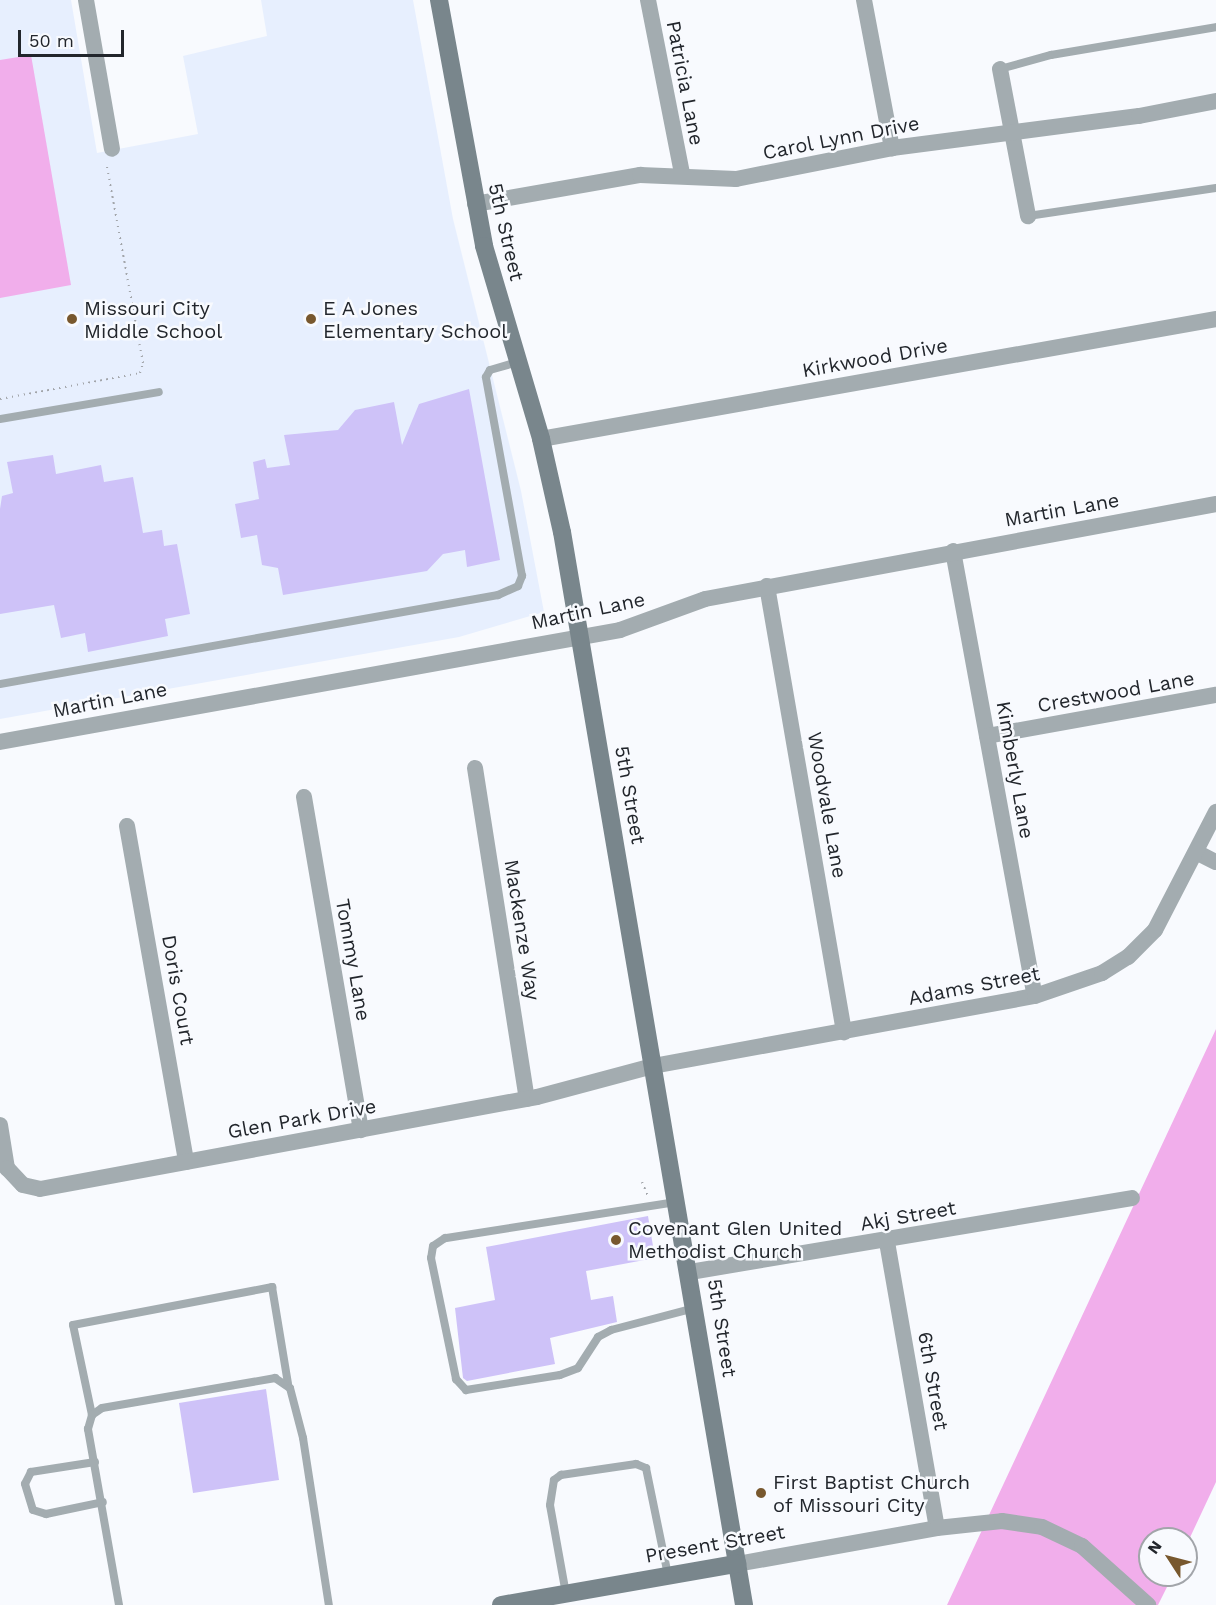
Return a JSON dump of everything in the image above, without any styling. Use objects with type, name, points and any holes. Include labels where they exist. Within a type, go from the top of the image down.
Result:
[{"type":"main road","name":"5th Street","points":[[439,0],[475,204],[541,439],[579,636],[690,1272],[744,1605]]},
{"type":"main road","name":"Present Street","points":[[501,1605],[736,1564]]},
{"type":"street","points":[[86,0],[108,151]]},
{"type":"street","name":"Patricia Lane","points":[[648,0],[682,174]]},
{"type":"street","points":[[864,0],[892,148]]},
{"type":"street","points":[[1000,69],[1028,216]]},
{"type":"street","name":"Carol Lynn Drive","points":[[475,204],[591,180],[682,174],[736,179],[892,148],[1138,116],[1216,101]]},
{"type":"street","name":"Kirkwood Drive","points":[[541,439],[1216,319]]},
{"type":"street","name":"Martin Lane","points":[[0,742],[620,630],[705,599],[953,551],[1216,504]]},
{"type":"street","name":"Kimberly Lane","points":[[953,551],[1035,996]]},
{"type":"street","name":"Woodvale Lane","points":[[767,586],[844,1032]]},
{"type":"street","name":"Crestwood Lane","points":[[987,736],[1216,695]]},
{"type":"street","name":"Mackenze Way","points":[[475,768],[527,1099]]},
{"type":"street","name":"Tommy Lane","points":[[304,797],[361,1130]]},
{"type":"street","name":"Adams Street","points":[[653,1066],[1035,996],[1074,986],[1128,957],[1155,930],[1198,853],[1216,812]]},
{"type":"street","name":"Doris Court","points":[[127,826],[186,1162]]},
{"type":"street","points":[[1198,853],[1216,862]]},
{"type":"street","name":"Glen Park Drive","points":[[0,1125],[7,1168],[23,1185],[40,1189],[527,1099],[653,1066]]},
{"type":"street","name":"Akj Street","points":[[690,1272],[887,1242],[1132,1197]]},
{"type":"street","name":"6th Street","points":[[887,1242],[937,1528]]},
{"type":"street","name":"Present Street","points":[[736,1564],[937,1528],[1002,1521],[1042,1527],[1082,1546],[1148,1605]]},
{"type":"lane","points":[[1000,69],[1051,55],[1216,27]]},
{"type":"lane","points":[[1028,216],[1216,188]]},
{"type":"lane","points":[[0,684],[509,592],[522,576],[486,376],[490,370],[518,362]]},
{"type":"lane","points":[[0,419],[159,392]]},
{"type":"lane","points":[[677,1202],[445,1238],[433,1246],[431,1258],[456,1379],[466,1390],[560,1375],[578,1368],[598,1338],[611,1330],[696,1308]]},
{"type":"lane","points":[[119,1605],[103,1502],[88,1430],[92,1415],[73,1324],[272,1287],[288,1384],[303,1438],[329,1605]]},
{"type":"lane","points":[[92,1415],[102,1408],[275,1377],[288,1384]]},
{"type":"lane","points":[[95,1461],[31,1472],[25,1484],[33,1510],[46,1514],[103,1502]]},
{"type":"lane","points":[[566,1594],[550,1505],[554,1480],[561,1474],[636,1464],[646,1468],[668,1575]]},
{"type":"path","points":[[0,399],[140,373],[143,363],[108,151]]},
{"type":"path","points":[[642,1182],[651,1206]]},
{"type":"shaded area","name":"E A Jones Elementary School","points":[[0,0],[71,0],[97,153],[198,134],[183,56],[267,36],[261,0],[413,0],[453,219],[521,491],[544,612],[459,637],[0,719]]},
{"type":"shaded area","points":[[31,55],[71,285],[0,298],[0,60]]},
{"type":"shaded area","points":[[1216,1029],[1216,1482],[1195,1527],[1138,1527],[1138,1587],[1167,1587],[1158,1605],[947,1605]]},
{"type":"building","points":[[469,389],[500,560],[467,567],[465,550],[443,554],[427,571],[283,595],[278,568],[262,565],[257,535],[241,538],[235,504],[259,499],[253,462],[265,459],[267,468],[290,465],[284,435],[338,430],[355,410],[394,402],[402,445],[419,404]]},
{"type":"building","points":[[53,455],[56,474],[101,465],[104,482],[133,477],[143,533],[162,530],[164,546],[177,544],[190,614],[165,619],[168,636],[88,652],[85,633],[61,638],[54,605],[0,614],[0,509],[2,496],[13,493],[7,462]]},
{"type":"building","points":[[648,1216],[655,1258],[586,1271],[591,1300],[613,1296],[617,1322],[550,1338],[555,1364],[467,1381],[463,1378],[455,1308],[495,1300],[486,1247]]},
{"type":"building","points":[[266,1389],[279,1480],[193,1493],[179,1403]]},
{"type":"place","name":"Missouri City Middle School","points":[[72,319]]},
{"type":"place","name":"E A Jones Elementary School","points":[[311,319]]},
{"type":"place","name":"Covenant Glen United Methodist Church","points":[[616,1240]]},
{"type":"place","name":"First Baptist Church of Missouri City","points":[[761,1493]]}]
